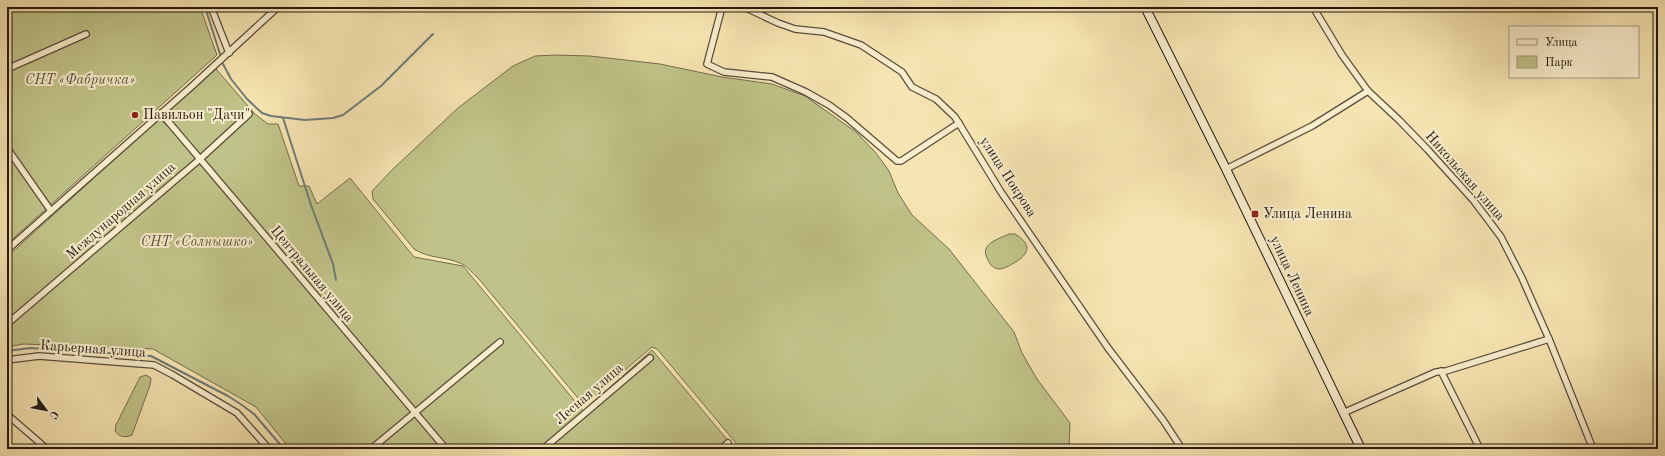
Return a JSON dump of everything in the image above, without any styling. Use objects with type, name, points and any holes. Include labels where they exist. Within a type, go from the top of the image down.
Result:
[{"type":"main road","name":"улица Ленина","points":[[1145,7],[1226,169],[1360,449]]},
{"type":"street","points":[[211,7],[229,53]]},
{"type":"street","points":[[7,250],[229,53],[278,7]]},
{"type":"street","points":[[722,7],[707,64],[724,72],[772,77],[806,92],[829,105],[847,118],[896,161],[901,161],[959,123]]},
{"type":"street","name":"улица Покрова","points":[[744,7],[795,29],[824,32],[861,45],[902,72],[912,87],[936,99],[955,117],[1001,192],[1103,342],[1163,420],[1182,449]]},
{"type":"street","name":"Никольская улица","points":[[1313,7],[1342,55],[1368,91],[1428,150],[1474,201],[1494,227],[1509,252],[1549,339],[1593,449]]},
{"type":"street","points":[[7,69],[86,34]]},
{"type":"street","points":[[1226,169],[1312,126],[1368,91]]},
{"type":"street","name":"Центральная улица","points":[[161,113],[446,449]]},
{"type":"street","name":"Международная улица","points":[[7,324],[200,159],[249,114]]},
{"type":"street","points":[[7,148],[51,211]]},
{"type":"street","points":[[1343,413],[1436,372],[1446,371],[1549,339]]},
{"type":"street","points":[[371,449],[500,342]]},
{"type":"street","name":"Карьерная улица","points":[[7,360],[39,356],[154,364],[237,413],[269,449]]},
{"type":"street","name":"Лесная улица","points":[[543,449],[650,358]]},
{"type":"street","points":[[1441,371],[1480,449]]},
{"type":"street","points":[[8,417],[47,449]]},
{"type":"street","points":[[721,449],[728,443]]},
{"type":"green space","name":"СНТ «Фабричка»","points":[[7,7],[200,7],[217,55],[7,244]]},
{"type":"green space","points":[[535,56],[590,56],[660,64],[722,77],[772,84],[805,96],[856,132],[876,153],[889,171],[898,193],[912,215],[949,249],[1014,332],[1022,353],[1037,379],[1070,423],[1069,449],[741,449],[657,349],[652,347],[592,398],[585,402],[577,397],[478,278],[466,267],[456,261],[426,254],[414,249],[373,199],[372,191],[393,169],[458,108],[513,66]]},
{"type":"green space","name":"СНТ «Солнышко»","points":[[216,69],[255,114],[268,124],[278,124],[299,186],[309,186],[317,204],[350,178],[414,257],[463,266],[583,411],[652,350],[735,449],[290,449],[256,407],[153,349],[23,344],[7,347],[7,257],[160,118],[166,125],[172,120],[166,113]]},
{"type":"green space","points":[[1009,234],[1015,234],[1024,241],[1027,249],[1026,253],[1019,260],[1005,268],[994,268],[988,261],[986,255],[987,247],[989,244]]},
{"type":"green space","points":[[146,375],[151,378],[150,385],[132,435],[125,437],[120,436],[115,431],[116,425],[140,377]]},
{"type":"waterway","points":[[205,7],[220,54]]},
{"type":"waterway","points":[[223,64],[231,79],[247,99],[262,113],[271,116],[305,120],[333,118],[343,115],[381,86],[433,34]]},
{"type":"waterway","points":[[283,118],[311,205],[333,264],[336,280]]},
{"type":"waterway","points":[[7,351],[30,348],[151,356],[228,396],[242,405],[254,414],[284,449]]},
{"type":"place","name":"Павильон \"Дачи\"","points":[[135,115]]},
{"type":"place","name":"Улица Ленина","points":[[1255,214]]}]
